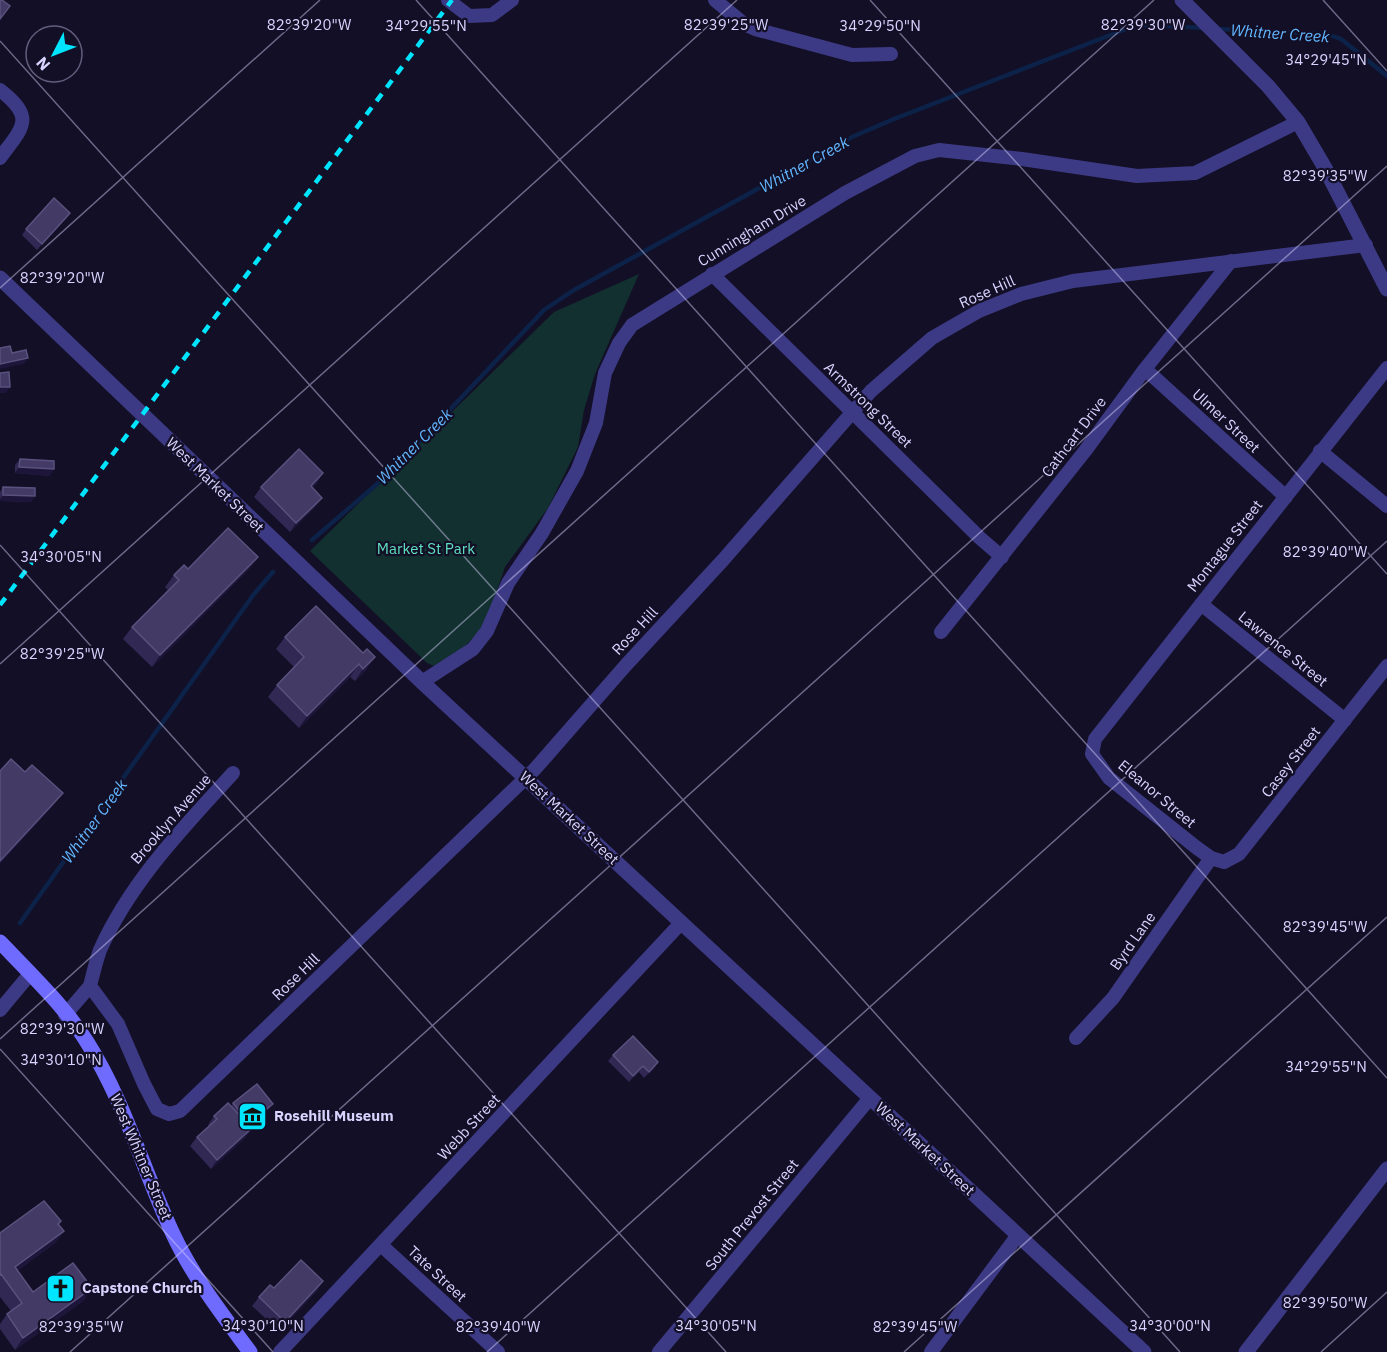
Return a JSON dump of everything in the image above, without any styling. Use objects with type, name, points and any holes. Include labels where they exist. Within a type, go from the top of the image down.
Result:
[{"type":"main road","name":"West Whitner Street","points":[[0,942],[86,1040],[119,1100],[173,1234],[203,1289],[250,1352]]},
{"type":"street","points":[[448,0],[468,16],[492,15],[512,0]]},
{"type":"street","points":[[715,0],[744,24],[755,29],[852,55],[891,54]]},
{"type":"street","points":[[1182,0],[1268,86],[1298,122],[1326,168],[1386,286]]},
{"type":"street","points":[[0,90],[17,103],[23,117],[20,132],[0,158]]},
{"type":"street","name":"Cunningham Drive","points":[[422,682],[473,649],[487,631],[508,583],[542,533],[578,471],[596,423],[605,373],[619,343],[632,325],[845,193],[915,156],[939,150],[1022,159],[1137,176],[1195,173],[1298,122]]},
{"type":"street","name":"Rose Hill","points":[[90,986],[118,1024],[157,1109],[169,1114],[180,1111],[526,778],[723,560],[871,391],[932,338],[979,310],[1021,294],[1073,281],[1366,245]]},
{"type":"street","name":"Cathcart Drive","points":[[941,632],[1085,451],[1145,369],[1231,261]]},
{"type":"street","name":"Armstrong Street","points":[[712,274],[1002,557]]},
{"type":"street","name":"West Market Street","points":[[0,278],[422,682],[1144,1352]]},
{"type":"street","name":"Montague Street","points":[[1094,747],[1095,739],[1387,368]]},
{"type":"street","name":"Ulmer Street","points":[[1145,369],[1286,497]]},
{"type":"street","points":[[1320,452],[1387,506]]},
{"type":"street","name":"Lawrence Street","points":[[1200,604],[1345,720]]},
{"type":"street","name":"Casey Street","points":[[1211,858],[1224,862],[1239,854],[1387,666]]},
{"type":"street","name":"Eleanor Street","points":[[1094,747],[1092,753],[1109,778],[1211,858]]},
{"type":"street","name":"Brooklyn Avenue","points":[[90,986],[100,951],[135,886],[167,844],[233,773]]},
{"type":"street","name":"Byrd Lane","points":[[1076,1038],[1113,998],[1211,858]]},
{"type":"street","name":"Webb Street","points":[[280,1352],[681,923]]},
{"type":"street","points":[[0,1010],[30,974]]},
{"type":"street","points":[[65,1015],[90,986]]},
{"type":"street","name":"South Prevost Street","points":[[659,1352],[870,1098]]},
{"type":"street","points":[[1246,1352],[1387,1169]]},
{"type":"street","points":[[931,1352],[1018,1235]]},
{"type":"street","name":"Tate Street","points":[[381,1245],[498,1352]]},
{"type":"green space","name":"Market St Park","points":[[639,274],[595,374],[584,410],[578,447],[548,508],[505,567],[481,630],[464,647],[434,666],[427,663],[310,551],[554,312]]},
{"type":"building","points":[[0,0],[10,6],[0,19]]},
{"type":"building","points":[[54,198],[70,213],[42,244],[26,229]]},
{"type":"building","points":[[10,346],[12,353],[26,350],[28,358],[0,364],[0,348]]},
{"type":"building","points":[[9,372],[10,387],[0,387],[0,373]]},
{"type":"building","points":[[299,449],[323,473],[311,486],[322,498],[296,523],[261,487]]},
{"type":"building","points":[[20,459],[54,461],[54,469],[19,467]]},
{"type":"building","points":[[3,487],[35,488],[35,496],[3,495]]},
{"type":"building","points":[[228,528],[258,557],[160,655],[132,627],[179,580],[174,575],[184,565],[188,569]]},
{"type":"building","points":[[316,606],[363,653],[367,649],[375,657],[363,669],[359,664],[307,716],[277,685],[304,657],[285,637]]},
{"type":"building","points":[[11,759],[25,772],[32,765],[63,793],[0,861],[0,771]]},
{"type":"building","points":[[633,1036],[658,1062],[649,1072],[643,1066],[633,1076],[613,1055]]},
{"type":"building","points":[[257,1084],[273,1104],[249,1123],[233,1103]]},
{"type":"building","points":[[228,1103],[252,1128],[217,1160],[197,1137],[217,1119],[214,1116]]},
{"type":"building","name":"Capstone Church","points":[[44,1201],[61,1221],[58,1224],[64,1231],[15,1267],[33,1292],[73,1263],[92,1288],[23,1338],[7,1314],[22,1303],[0,1275],[0,1233]]},
{"type":"building","points":[[301,1260],[323,1281],[285,1322],[259,1297],[270,1285],[274,1288]]},
{"type":"waterway","name":"Whitner Creek","points":[[312,540],[391,472],[544,310],[574,290],[852,137],[894,119],[1126,29],[1148,25],[1204,28]]},
{"type":"waterway","name":"Whitner Creek","points":[[1218,29],[1327,34],[1341,39],[1387,76]]},
{"type":"waterway","name":"Whitner Creek","points":[[20,923],[254,594],[273,572]]},
{"type":"railway","points":[[0,605],[452,0]]},
{"type":"place","name":"Rosehill Museum","points":[[253,1116]]},
{"type":"place","name":"Capstone Church","points":[[61,1288]]}]
